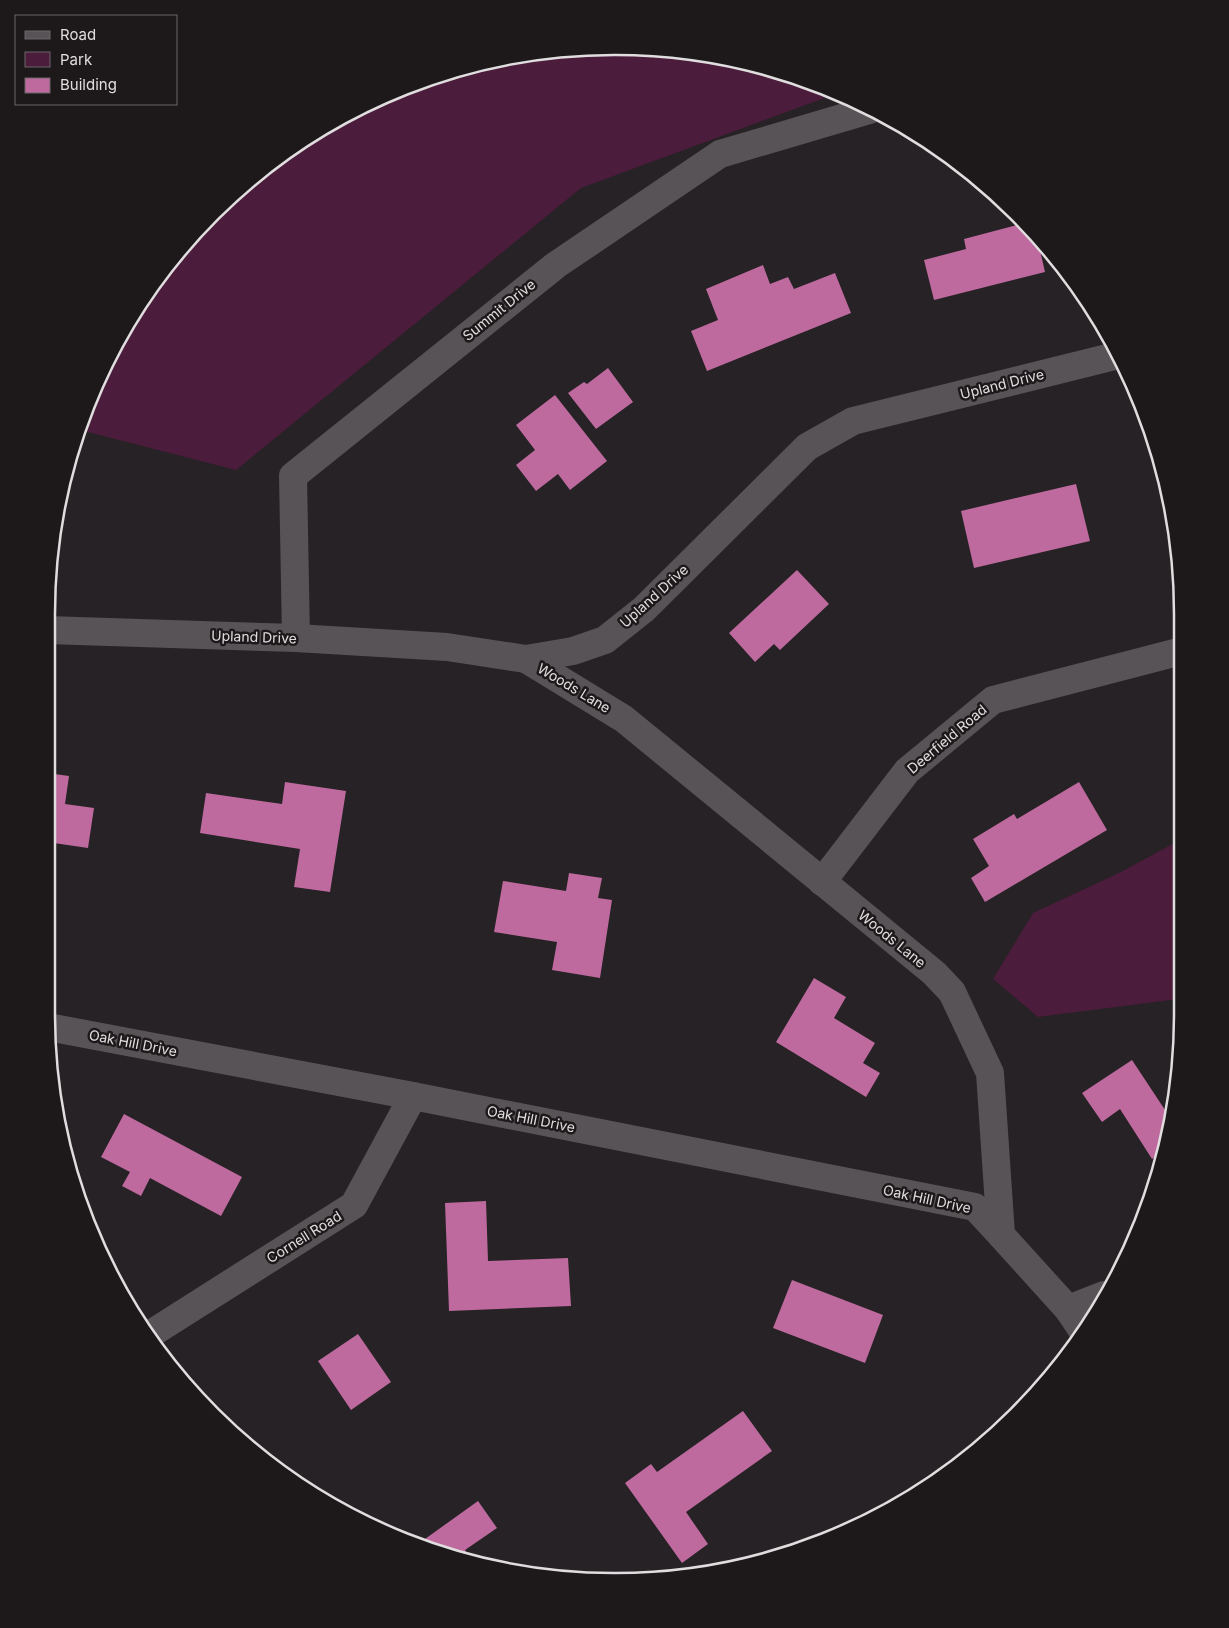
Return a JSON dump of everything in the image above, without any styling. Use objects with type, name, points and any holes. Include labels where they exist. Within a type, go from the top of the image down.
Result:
[{"type":"street","name":"Summit Drive","points":[[296,638],[293,476],[556,265],[720,154],[861,113]]},
{"type":"street","name":"Upland Drive","points":[[55,630],[296,638],[447,646],[526,659],[573,651],[605,640],[644,610],[807,447],[853,421],[1111,357]]},
{"type":"street","name":"Deerfield Road","points":[[822,882],[907,771],[993,700],[1174,653]]},
{"type":"street","name":"Woods Lane","points":[[526,659],[624,719],[934,973],[952,992],[990,1073],[1002,1236]]},
{"type":"street","name":"Oak Hill Drive","points":[[55,1028],[413,1096],[975,1207],[1002,1236]]},
{"type":"street","name":"Cornell Road","points":[[154,1331],[354,1205],[413,1096]]},
{"type":"street","points":[[1002,1236],[1068,1309],[1079,1325]]},
{"type":"street","points":[[1068,1309],[1096,1298]]},
{"type":"green space","points":[[578,56],[651,56],[688,60],[759,74],[827,97],[581,188],[236,470],[86,432],[98,400],[130,335],[149,304],[171,274],[219,219],[246,194],[304,149],[367,113],[435,85],[505,66]]},
{"type":"green space","points":[[1174,843],[1174,1000],[1038,1017],[993,979],[1033,913],[1121,872]]},
{"type":"building","points":[[1016,225],[1041,253],[1045,272],[934,300],[924,260],[966,249],[964,239]]},
{"type":"building","points":[[763,265],[770,284],[788,277],[794,289],[835,273],[851,313],[707,371],[691,331],[718,320],[706,289]]},
{"type":"building","points":[[608,368],[633,402],[596,429],[568,393],[584,382],[587,384]]},
{"type":"building","points":[[555,395],[607,461],[570,490],[558,474],[536,491],[516,465],[535,450],[516,425]]},
{"type":"building","points":[[1076,484],[1090,541],[974,568],[961,511]]},
{"type":"building","points":[[797,570],[829,604],[780,650],[774,644],[755,662],[729,633]]},
{"type":"building","points":[[55,774],[69,776],[65,804],[94,808],[88,848],[55,843]]},
{"type":"building","points":[[285,782],[346,791],[330,892],[294,887],[300,849],[200,833],[206,793],[282,804]]},
{"type":"building","points":[[1079,782],[1107,830],[985,902],[971,878],[989,866],[973,839],[1014,814],[1017,819]]},
{"type":"building","points":[[569,873],[602,878],[598,898],[612,900],[600,978],[552,970],[557,942],[494,932],[503,881],[566,891]]},
{"type":"building","points":[[814,978],[846,997],[834,1018],[875,1043],[863,1063],[880,1073],[866,1097],[776,1042]]},
{"type":"building","points":[[1132,1060],[1165,1110],[1155,1157],[1152,1159],[1120,1109],[1102,1122],[1082,1093]]},
{"type":"building","points":[[124,1114],[242,1177],[221,1216],[150,1178],[141,1196],[122,1186],[130,1172],[101,1157]]},
{"type":"building","points":[[486,1201],[488,1261],[568,1258],[571,1306],[449,1311],[445,1203]]},
{"type":"building","points":[[792,1280],[883,1315],[865,1363],[773,1328]]},
{"type":"building","points":[[358,1334],[391,1382],[351,1410],[318,1361]]},
{"type":"building","points":[[743,1411],[772,1451],[686,1512],[708,1544],[682,1563],[625,1483],[651,1464],[657,1472]]},
{"type":"building","points":[[478,1501],[497,1528],[465,1550],[467,1553],[425,1539]]}]
